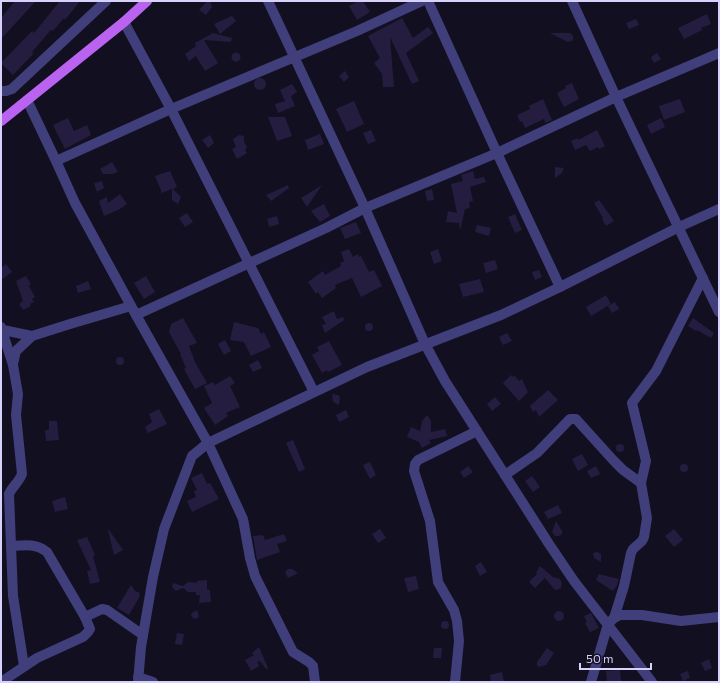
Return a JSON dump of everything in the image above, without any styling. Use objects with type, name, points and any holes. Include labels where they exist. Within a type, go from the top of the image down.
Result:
[{"type":"main road","points":[[1,121],[124,22],[146,1]]},
{"type":"street","points":[[1,91],[12,89],[106,1]]},
{"type":"street","points":[[268,1],[365,208],[425,344],[446,381],[549,544],[574,581],[611,621],[652,682]]},
{"type":"street","points":[[56,161],[171,109],[357,31],[422,1]]},
{"type":"street","points":[[428,1],[560,287]]},
{"type":"street","points":[[572,1],[616,97],[719,312]]},
{"type":"street","points":[[124,22],[171,109],[314,392]]},
{"type":"street","points":[[13,365],[16,352],[20,346],[32,336],[70,324],[133,311],[326,228],[365,208],[497,153],[616,97],[719,53]]},
{"type":"street","points":[[27,100],[75,203],[133,311],[208,443],[243,519],[255,576],[293,652],[313,666],[315,682]]},
{"type":"street","points":[[153,682],[138,680],[143,635],[153,576],[164,529],[192,456],[208,443],[367,367],[501,315],[679,227],[719,209]]},
{"type":"street","points":[[591,682],[624,586],[631,553],[644,537],[646,518],[641,483],[646,461],[632,403],[656,370],[703,278]]},
{"type":"street","points":[[2,328],[32,336]]},
{"type":"street","points":[[2,328],[13,365],[18,394],[16,415],[22,474],[20,480],[9,494],[5,509],[11,546],[12,596],[24,666]]},
{"type":"street","points":[[505,475],[537,453],[570,419],[574,418],[623,470],[641,483]]},
{"type":"street","points":[[455,682],[459,641],[457,620],[454,610],[438,582],[430,521],[414,471],[415,464],[418,460],[477,431]]},
{"type":"street","points":[[5,680],[24,666],[83,637],[90,629],[85,617],[47,552],[41,547],[34,545],[11,546]]},
{"type":"street","points":[[85,617],[102,609],[107,610],[143,635]]},
{"type":"street","points":[[611,621],[620,615],[642,615],[681,621],[719,617]]},
{"type":"street","points":[[643,670],[644,682]]},
{"type":"building","points":[[15,1],[36,1],[1,39],[1,18]]},
{"type":"building","points":[[60,1],[80,1],[65,20],[64,18],[53,31],[51,30],[32,52],[34,53],[13,75],[1,63],[32,31],[34,33]]},
{"type":"building","points":[[207,1],[210,1],[212,7],[206,15],[199,10]]},
{"type":"building","points":[[358,1],[363,1],[370,12],[357,20],[349,6]]},
{"type":"building","points":[[707,14],[711,24],[701,28],[702,30],[684,39],[678,28]]},
{"type":"building","points":[[232,16],[236,21],[220,34],[214,24]]},
{"type":"building","points":[[402,18],[413,38],[428,27],[433,33],[406,53],[419,81],[412,84],[390,37],[394,87],[383,87],[382,74],[374,63],[380,58],[368,36]]},
{"type":"building","points":[[636,19],[639,25],[629,29],[626,23]]},
{"type":"building","points":[[213,33],[232,38],[231,42],[204,40],[218,63],[205,71],[196,56],[189,61],[185,54],[196,46],[195,43]]},
{"type":"building","points":[[550,33],[570,33],[573,36],[573,39],[572,41],[568,42]]},
{"type":"building","points":[[236,52],[241,57],[236,62],[231,57]]},
{"type":"building","points":[[657,53],[661,59],[654,63],[651,57]]},
{"type":"building","points":[[345,71],[349,77],[344,82],[339,76]]},
{"type":"building","points":[[260,78],[264,80],[266,84],[264,88],[260,90],[256,88],[254,84],[256,80]]},
{"type":"building","points":[[572,83],[579,99],[564,107],[557,93],[566,88],[565,86]]},
{"type":"building","points":[[292,84],[297,92],[291,96],[295,106],[278,113],[275,104],[285,101],[280,90]]},
{"type":"building","points":[[543,99],[552,120],[545,123],[544,119],[525,128],[517,115],[530,109],[529,106]]},
{"type":"building","points":[[680,99],[685,112],[664,120],[659,106]]},
{"type":"building","points":[[354,101],[364,124],[347,132],[336,109]]},
{"type":"building","points":[[268,117],[285,117],[292,136],[277,141]]},
{"type":"building","points":[[68,118],[74,131],[87,125],[91,135],[65,149],[53,125]]},
{"type":"building","points":[[661,118],[665,127],[651,134],[647,125]]},
{"type":"building","points":[[371,130],[376,141],[368,144],[363,133]]},
{"type":"building","points":[[597,130],[605,146],[599,149],[598,147],[590,151],[586,145],[575,150],[571,141],[578,138],[578,140]]},
{"type":"building","points":[[320,134],[324,144],[308,150],[305,140]]},
{"type":"building","points":[[210,135],[214,143],[208,148],[202,140]]},
{"type":"building","points":[[239,135],[244,136],[244,142],[247,147],[245,150],[247,153],[237,159],[232,149],[236,147],[233,139]]},
{"type":"building","points":[[112,162],[118,172],[113,174],[103,174],[100,169]]},
{"type":"building","points":[[555,167],[564,168],[562,173],[555,178]]},
{"type":"building","points":[[170,171],[177,187],[173,189],[181,197],[178,204],[172,200],[172,189],[162,193],[155,176]]},
{"type":"building","points":[[473,171],[475,179],[484,177],[486,182],[470,187],[473,201],[469,202],[470,208],[465,209],[460,231],[459,223],[446,222],[448,211],[457,213],[451,184],[463,181],[461,175]]},
{"type":"building","points":[[102,181],[104,188],[97,192],[94,183]]},
{"type":"building","points":[[288,185],[289,188],[271,201],[266,195]]},
{"type":"building","points":[[322,185],[307,207],[301,198]]},
{"type":"building","points":[[432,189],[434,200],[427,201],[425,191]]},
{"type":"building","points":[[120,194],[127,204],[104,216],[99,201],[107,197],[108,203]]},
{"type":"building","points":[[599,200],[614,221],[606,226],[594,203]]},
{"type":"building","points":[[324,204],[330,216],[320,222],[311,211]]},
{"type":"building","points":[[187,213],[193,222],[185,227],[179,218]]},
{"type":"building","points":[[515,214],[522,230],[515,233],[508,217]]},
{"type":"building","points":[[277,216],[279,224],[269,227],[267,219]]},
{"type":"building","points":[[356,222],[361,233],[345,239],[340,228]]},
{"type":"building","points":[[477,225],[491,228],[489,236],[475,232]]},
{"type":"building","points":[[349,249],[353,257],[358,254],[359,257],[361,256],[369,272],[374,270],[382,286],[361,297],[352,278],[335,285],[336,288],[322,298],[318,292],[316,294],[308,282],[323,271],[325,275],[341,266],[340,263],[344,261],[341,252]]},
{"type":"building","points":[[438,249],[442,261],[434,264],[430,252]]},
{"type":"building","points":[[495,260],[498,269],[486,273],[483,263]]},
{"type":"building","points":[[6,264],[12,272],[1,280],[1,268]]},
{"type":"building","points":[[539,270],[542,277],[535,280],[532,272]]},
{"type":"building","points":[[26,276],[31,284],[29,286],[35,297],[32,299],[34,302],[30,304],[31,306],[23,310],[19,304],[23,301],[16,281]]},
{"type":"building","points":[[146,276],[155,292],[144,299],[134,283]]},
{"type":"building","points":[[480,279],[484,292],[463,297],[459,284]]},
{"type":"building","points":[[88,281],[91,289],[78,293],[76,286]]},
{"type":"building","points":[[606,295],[611,304],[591,316],[586,307]]},
{"type":"building","points":[[615,302],[619,309],[612,313],[608,306]]},
{"type":"building","points":[[334,311],[337,319],[343,317],[344,320],[325,333],[322,325],[326,324],[322,317]]},
{"type":"building","points":[[183,318],[197,343],[189,346],[195,362],[207,383],[195,389],[184,369],[186,368],[181,354],[169,332],[171,324]]},
{"type":"building","points":[[693,318],[714,333],[711,338],[688,326]]},
{"type":"building","points":[[234,322],[258,328],[261,334],[264,332],[271,347],[251,356],[244,342],[230,340]]},
{"type":"building","points":[[367,323],[371,323],[373,327],[371,331],[367,331],[365,329],[365,325]]},
{"type":"building","points":[[507,333],[512,341],[503,345],[499,337]]},
{"type":"building","points":[[225,340],[231,351],[224,355],[218,344]]},
{"type":"building","points":[[329,341],[342,365],[328,372],[327,370],[322,373],[312,355],[319,351],[317,347]]},
{"type":"building","points":[[120,357],[123,358],[123,364],[120,365],[117,364],[116,361],[117,358]]},
{"type":"building","points":[[258,360],[262,368],[253,372],[249,365]]},
{"type":"building","points":[[511,375],[513,377],[515,376],[519,381],[522,379],[528,392],[519,401],[503,383]]},
{"type":"building","points":[[230,376],[235,383],[230,386],[240,407],[226,413],[228,416],[215,425],[204,408],[212,403],[204,386],[213,382],[215,385]]},
{"type":"building","points":[[548,390],[558,400],[539,417],[536,410],[533,412],[530,406]]},
{"type":"building","points":[[332,394],[340,397],[339,405],[333,402]]},
{"type":"building","points":[[495,397],[501,404],[492,411],[487,404]]},
{"type":"building","points":[[159,409],[167,424],[148,433],[145,427],[152,422],[149,414]]},
{"type":"building","points":[[346,410],[349,417],[339,422],[336,415]]},
{"type":"building","points":[[427,415],[431,421],[431,432],[445,429],[447,436],[429,440],[431,443],[422,448],[419,442],[407,437],[411,427],[420,431],[422,421]]},
{"type":"building","points":[[49,421],[57,421],[59,440],[46,441],[45,430],[49,430]]},
{"type":"building","points":[[293,440],[305,469],[299,472],[286,443]]},
{"type":"building","points":[[618,444],[622,444],[624,448],[622,452],[618,452],[616,450],[616,446]]},
{"type":"building","points":[[582,454],[588,465],[578,471],[572,459]]},
{"type":"building","points":[[370,462],[376,475],[370,479],[363,465]]},
{"type":"building","points":[[682,464],[686,464],[688,468],[686,472],[682,472],[680,470],[680,466]]},
{"type":"building","points":[[468,466],[473,472],[464,478],[460,472]]},
{"type":"building","points":[[596,466],[600,474],[591,478],[587,471]]},
{"type":"building","points":[[202,473],[207,484],[210,483],[219,499],[192,512],[187,501],[196,497],[194,491],[197,490],[191,478]]},
{"type":"building","points":[[532,476],[540,487],[533,492],[525,481]]},
{"type":"building","points":[[65,497],[68,509],[55,512],[52,501]]},
{"type":"building","points":[[558,505],[562,513],[548,519],[544,512]]},
{"type":"building","points":[[556,521],[562,531],[562,534],[559,536],[555,536],[552,532]]},
{"type":"building","points":[[380,529],[386,538],[378,543],[372,534]]},
{"type":"building","points":[[674,529],[683,540],[674,547],[665,536]]},
{"type":"building","points":[[108,530],[123,550],[114,555]]},
{"type":"building","points":[[284,534],[287,541],[277,544],[280,552],[257,560],[253,536],[263,535],[265,540]]},
{"type":"building","points":[[87,537],[95,555],[93,556],[100,582],[90,584],[87,571],[91,570],[77,540]]},
{"type":"building","points":[[597,552],[601,554],[601,562],[594,558],[593,553]]},
{"type":"building","points":[[481,562],[487,572],[480,576],[475,566]]},
{"type":"building","points":[[540,566],[553,577],[560,579],[562,584],[561,588],[557,590],[554,589],[545,578],[535,588],[529,582],[537,574],[536,573]]},
{"type":"building","points":[[288,569],[292,569],[298,573],[288,578],[285,572]]},
{"type":"building","points":[[599,574],[619,579],[613,591],[596,580]]},
{"type":"building","points":[[416,576],[419,589],[408,592],[404,578]]},
{"type":"building","points":[[207,580],[207,590],[210,590],[211,602],[199,603],[200,595],[196,595],[196,592],[188,592],[183,588],[176,591],[172,587],[173,583],[183,586],[188,582],[197,583],[197,581]]},
{"type":"building","points":[[131,585],[135,591],[140,593],[140,596],[129,615],[117,608]]},
{"type":"building","points":[[197,610],[199,617],[196,619],[191,615]]},
{"type":"building","points":[[557,611],[561,611],[563,612],[563,620],[557,621],[554,618],[554,614]]},
{"type":"building","points":[[591,613],[599,628],[590,632],[585,623],[587,622],[584,616]]},
{"type":"building","points":[[445,621],[448,622],[448,628],[445,629],[442,628],[441,625],[442,622]]},
{"type":"building","points":[[177,633],[184,634],[182,645],[175,644]]},
{"type":"building","points":[[259,647],[268,668],[266,669],[260,661],[257,662],[259,666],[251,671],[245,660],[254,655],[252,653]]},
{"type":"building","points":[[434,648],[442,648],[441,658],[433,658]]},
{"type":"building","points":[[547,648],[554,653],[546,665],[539,667],[537,662]]},
{"type":"building","points":[[709,659],[712,668],[705,671],[701,663]]},
{"type":"building","points":[[620,670],[621,682],[607,682],[606,671]]},
{"type":"building","points":[[688,671],[690,678],[683,681],[680,674]]},
{"type":"building","points":[[502,672],[504,682],[491,682],[490,675]]}]
